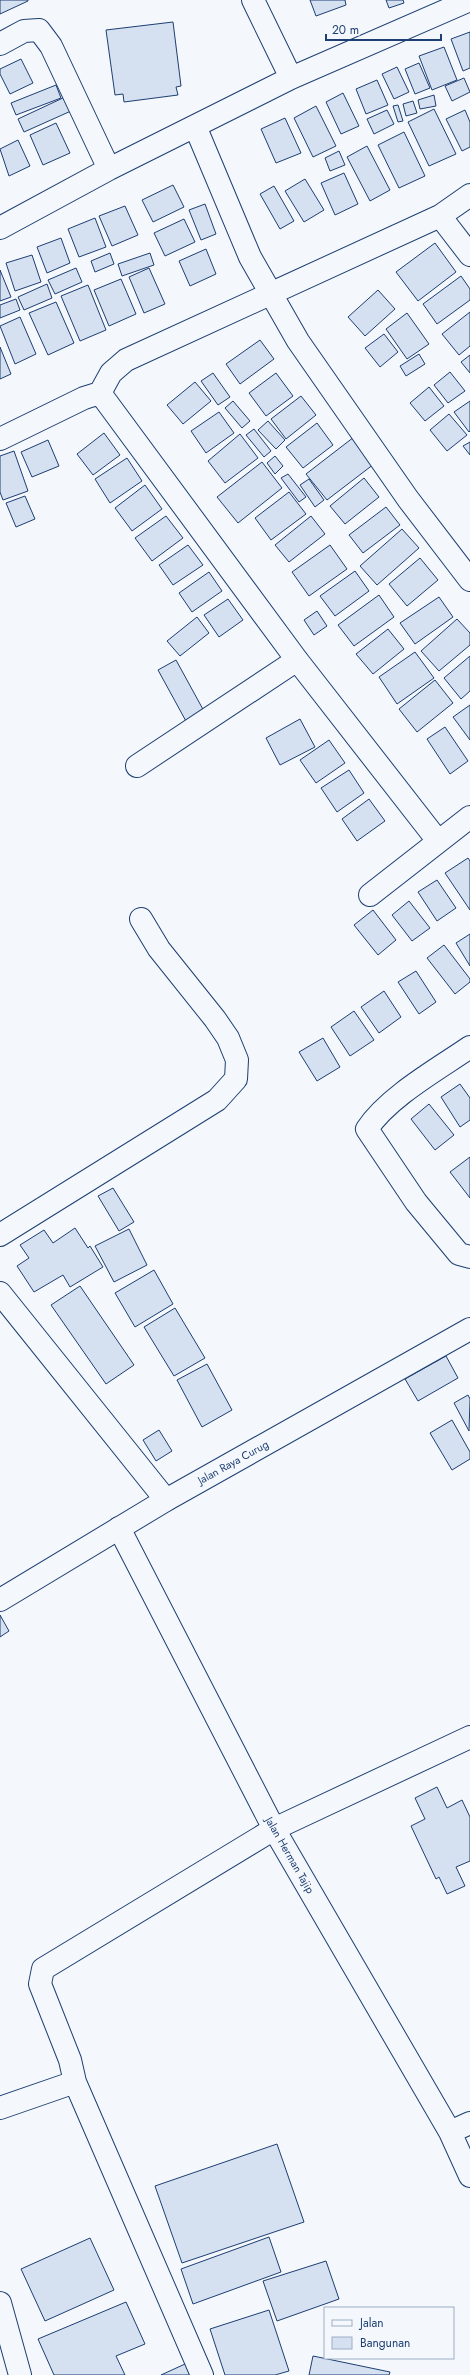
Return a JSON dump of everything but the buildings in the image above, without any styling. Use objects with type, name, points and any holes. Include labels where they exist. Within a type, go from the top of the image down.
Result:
[{"type":"street","points":[[253,0],[291,78]]},
{"type":"street","points":[[0,228],[109,169],[291,78],[470,0]]},
{"type":"street","points":[[0,44],[24,31],[39,30],[51,46],[109,169]]},
{"type":"street","points":[[195,126],[250,257],[270,295],[298,342],[386,468],[470,580]]},
{"type":"street","points":[[0,439],[84,398],[100,393],[111,373],[126,360],[440,216],[470,194]]},
{"type":"street","points":[[440,216],[470,255]]},
{"type":"street","points":[[100,393],[297,660],[438,841]]},
{"type":"street","points":[[137,766],[297,660]]},
{"type":"street","points":[[370,895],[470,817]]},
{"type":"street","points":[[0,1235],[217,1100],[236,1079],[237,1060],[228,1038],[215,1019],[159,950],[141,919]]},
{"type":"street","points":[[470,1047],[390,1104],[375,1117],[367,1129],[416,1202],[459,1254],[470,1257]]},
{"type":"street","points":[[0,1293],[166,1500]]},
{"type":"street","name":"Jalan Raya Curug","points":[[0,1600],[166,1500],[470,1329]]},
{"type":"street","name":"Jalan Herman Tajip","points":[[119,1528],[274,1829],[450,2132],[470,2176]]},
{"type":"street","points":[[202,2375],[75,2082],[67,2054],[40,1984],[43,1969],[274,1829],[470,1737]]},
{"type":"street","points":[[0,2108],[75,2082]]},
{"type":"street","points":[[450,2132],[470,2123]]},
{"type":"street","points":[[0,2303],[20,2375]]}]
